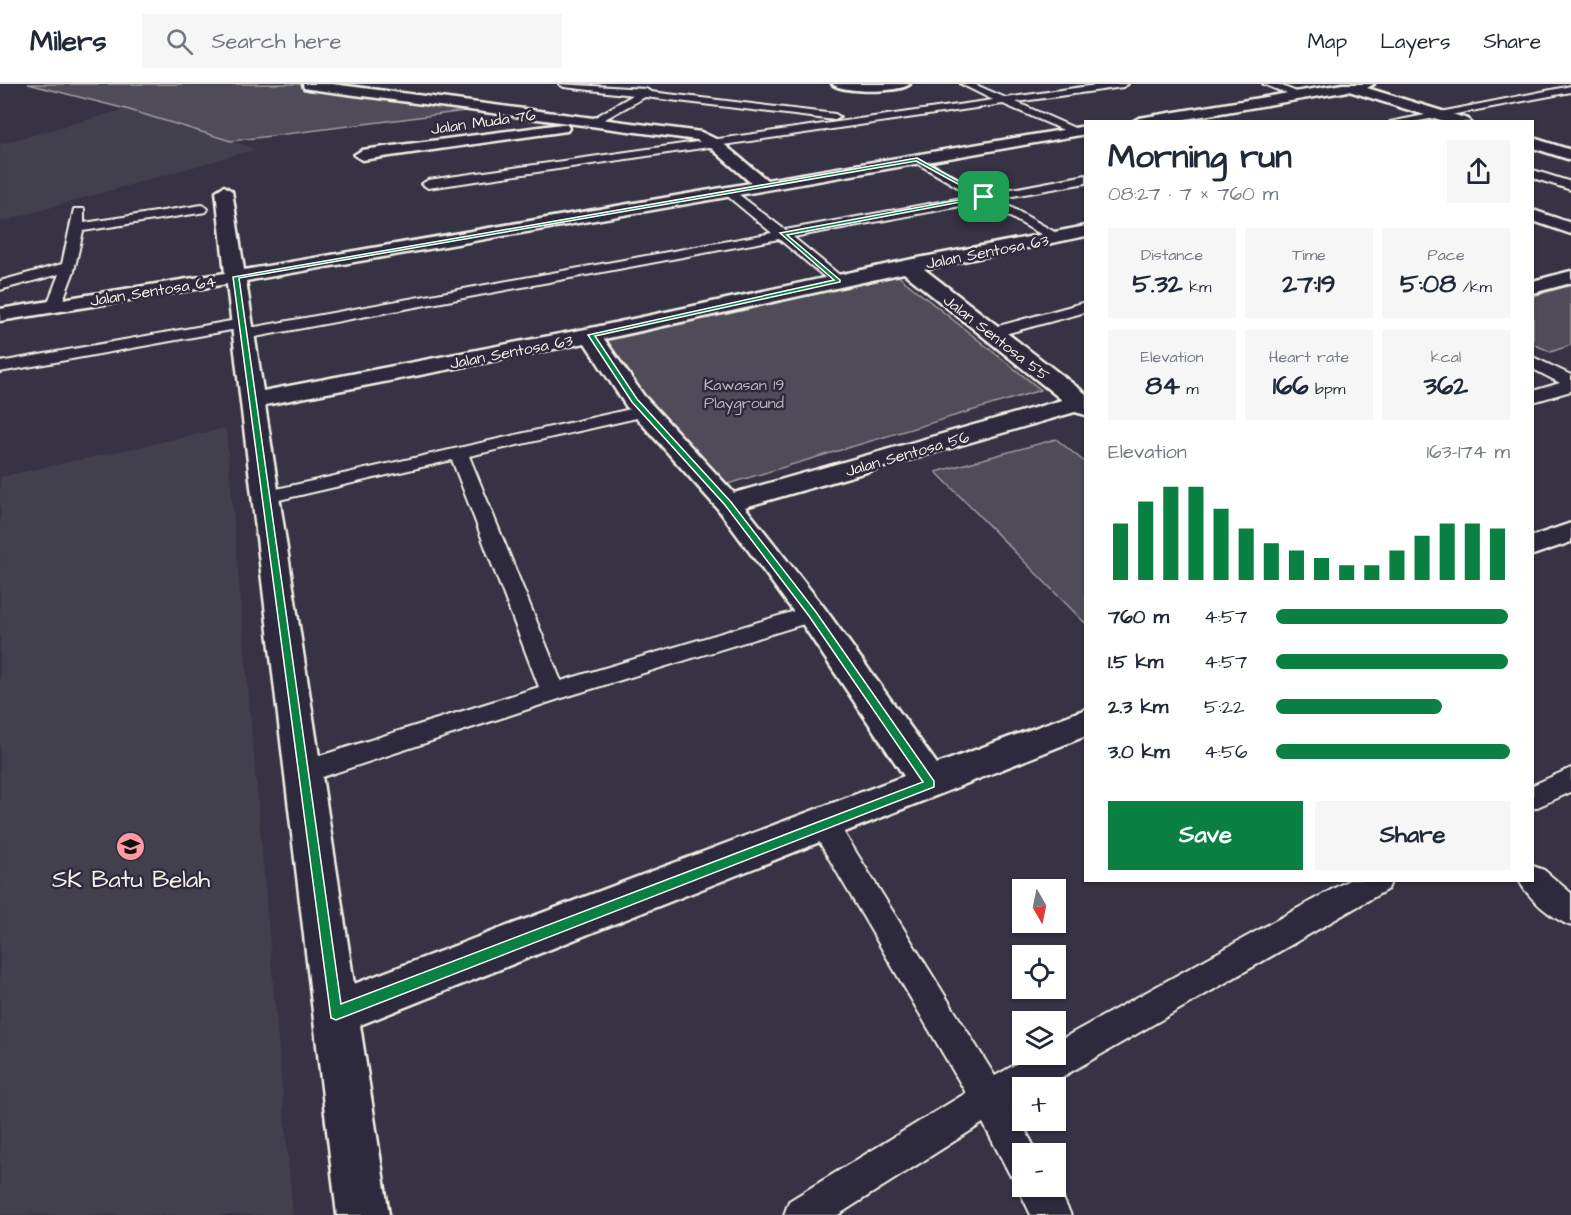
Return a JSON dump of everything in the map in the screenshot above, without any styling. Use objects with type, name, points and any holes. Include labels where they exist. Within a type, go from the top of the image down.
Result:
[{"type":"street","points":[[309,84],[602,121],[701,136],[716,144],[763,185]]},
{"type":"street","points":[[839,84],[873,87],[903,84]]},
{"type":"street","points":[[1151,120],[1366,84]]},
{"type":"street","points":[[1350,87],[1456,120]]},
{"type":"street","points":[[418,98],[439,88]]},
{"type":"street","name":"Jalan Muda 76","points":[[362,155],[602,121]]},
{"type":"street","name":"Jalan Sentosa 64","points":[[0,315],[236,277],[1083,131]]},
{"type":"street","points":[[1534,141],[1552,134]]},
{"type":"street","points":[[1534,141],[1571,155]]},
{"type":"street","points":[[213,200],[236,277],[336,1013],[356,1212]]},
{"type":"street","points":[[1534,215],[1571,229]]},
{"type":"street","name":"Jalan Sentosa 63","points":[[252,400],[591,335],[908,266],[1084,231]]},
{"type":"street","name":"Jalan Sentosa 55","points":[[908,266],[990,333],[1084,404]]},
{"type":"street","points":[[1534,287],[1571,277]]},
{"type":"street","points":[[591,335],[644,411],[728,503],[812,614],[930,784]]},
{"type":"street","name":"Jalan Sentosa 56","points":[[728,503],[1084,404]]},
{"type":"street","points":[[1534,546],[1571,532]]},
{"type":"street","points":[[336,1013],[1084,723]]},
{"type":"lane","points":[[564,84],[865,121]]},
{"type":"lane","points":[[602,121],[658,84]]},
{"type":"lane","points":[[966,84],[1003,102],[1083,131]]},
{"type":"lane","points":[[428,184],[1123,84]]},
{"type":"lane","points":[[1268,84],[1299,95]]},
{"type":"lane","points":[[1406,120],[1571,89]]},
{"type":"lane","points":[[917,159],[1055,238]]},
{"type":"lane","points":[[1534,174],[1571,186]]},
{"type":"lane","points":[[0,367],[243,329],[1084,179]]},
{"type":"lane","points":[[729,191],[838,281]]},
{"type":"lane","points":[[78,228],[213,200]]},
{"type":"lane","points":[[55,305],[68,267],[78,228],[79,212]]},
{"type":"lane","points":[[0,286],[68,267]]},
{"type":"lane","points":[[990,333],[1084,308]]},
{"type":"lane","points":[[1534,364],[1571,383]]},
{"type":"lane","points":[[1534,396],[1571,383]]},
{"type":"lane","points":[[266,497],[644,411]]},
{"type":"lane","points":[[458,452],[553,692]]},
{"type":"lane","points":[[304,772],[553,692],[812,614]]},
{"type":"lane","points":[[1534,798],[1571,779]]},
{"type":"lane","points":[[824,823],[989,1099],[1013,1143]]},
{"type":"lane","points":[[1534,880],[1571,912]]},
{"type":"lane","points":[[803,1215],[989,1099],[1373,882]]},
{"type":"lane","points":[[1042,1197],[1052,1215]]},
{"type":"shaded area","points":[[126,109],[256,149],[0,222],[0,144]]},
{"type":"shaded area","name":"SK Batu Belah","points":[[226,428],[293,1215],[0,1215],[0,477]]},
{"type":"green space","points":[[28,84],[298,84],[489,108],[231,141],[126,109]]},
{"type":"green space","name":"Kawasan 19 Playground","points":[[898,276],[1041,390],[711,489],[601,342]]},
{"type":"green space","points":[[1571,285],[1571,345],[1551,352],[1534,344],[1534,296]]},
{"type":"green space","points":[[1056,439],[1084,461],[1084,622],[936,472]]},
{"type":"place","name":"SK Batu Belah","points":[[131,846]]},
{"type":"route","points":[[917,159],[984,197],[782,234],[838,281],[591,335],[635,401],[728,503],[812,614],[930,784],[336,1013],[236,277],[917,159]]}]
